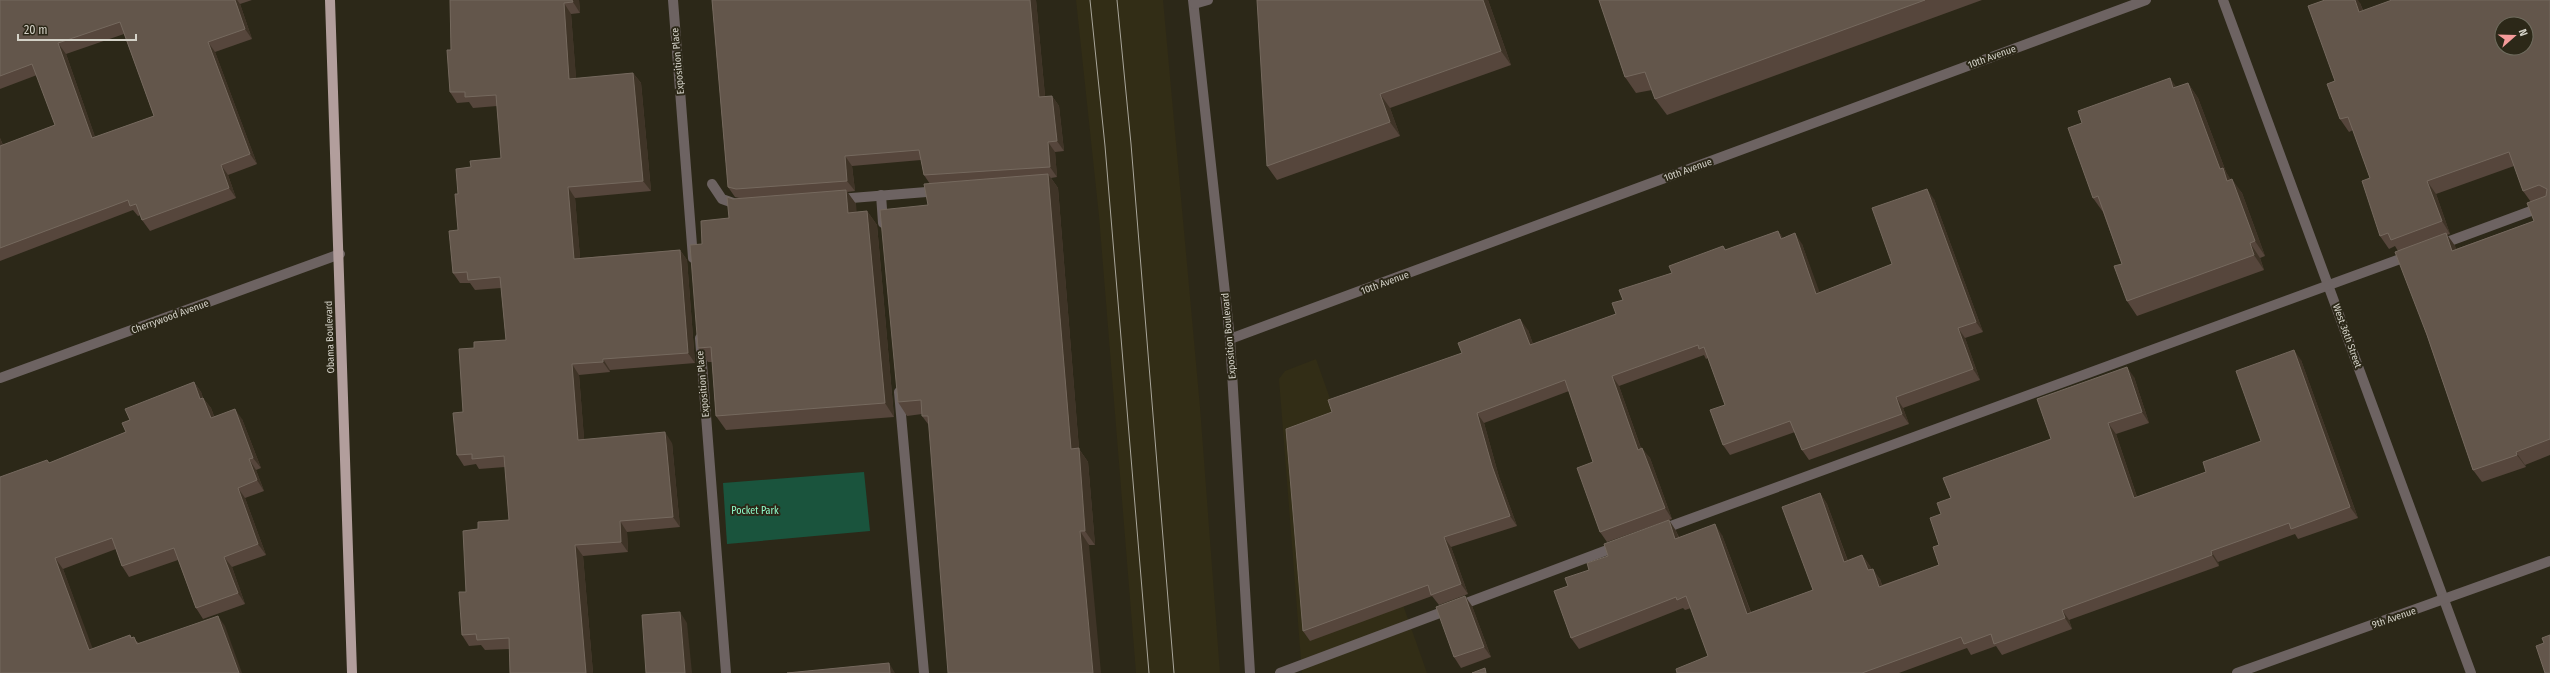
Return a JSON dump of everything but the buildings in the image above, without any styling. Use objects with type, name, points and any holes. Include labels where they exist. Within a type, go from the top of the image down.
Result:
[{"type":"main road","name":"Obama Boulevard","points":[[330,0],[340,254],[352,673]]},
{"type":"street","name":"Exposition Place","points":[[673,0],[694,269]]},
{"type":"street","points":[[1194,2],[1208,0]]},
{"type":"street","name":"10th Avenue","points":[[1230,339],[2146,0]]},
{"type":"street","name":"West 36th Street","points":[[2223,0],[2471,673]]},
{"type":"street","name":"Exposition Boulevard","points":[[1194,2],[1230,339],[1250,673]]},
{"type":"street","points":[[712,184],[722,199],[742,206],[750,205]]},
{"type":"street","points":[[831,199],[952,190]]},
{"type":"street","points":[[881,195],[884,235]]},
{"type":"street","points":[[1653,533],[2550,204]]},
{"type":"street","name":"Cherrywood Avenue","points":[[0,378],[340,254]]},
{"type":"street","name":"Exposition Place","points":[[698,325],[726,673]]},
{"type":"street","points":[[898,385],[924,673]]},
{"type":"street","points":[[1280,673],[1631,541]]},
{"type":"street","name":"9th Avenue","points":[[2237,673],[2445,600],[2550,561]]},
{"type":"shaded area","points":[[1076,0],[1163,0],[1200,407],[1220,673],[1136,673],[1099,216]]},
{"type":"shaded area","points":[[1316,359],[1427,673],[1302,673],[1279,379],[1285,371]]},
{"type":"green space","name":"Pocket Park","points":[[864,472],[870,531],[727,544],[723,483]]},
{"type":"tram line","points":[[1090,0],[1105,146],[1149,673]]},
{"type":"tram line","points":[[1117,0],[1131,144],[1174,673]]}]
